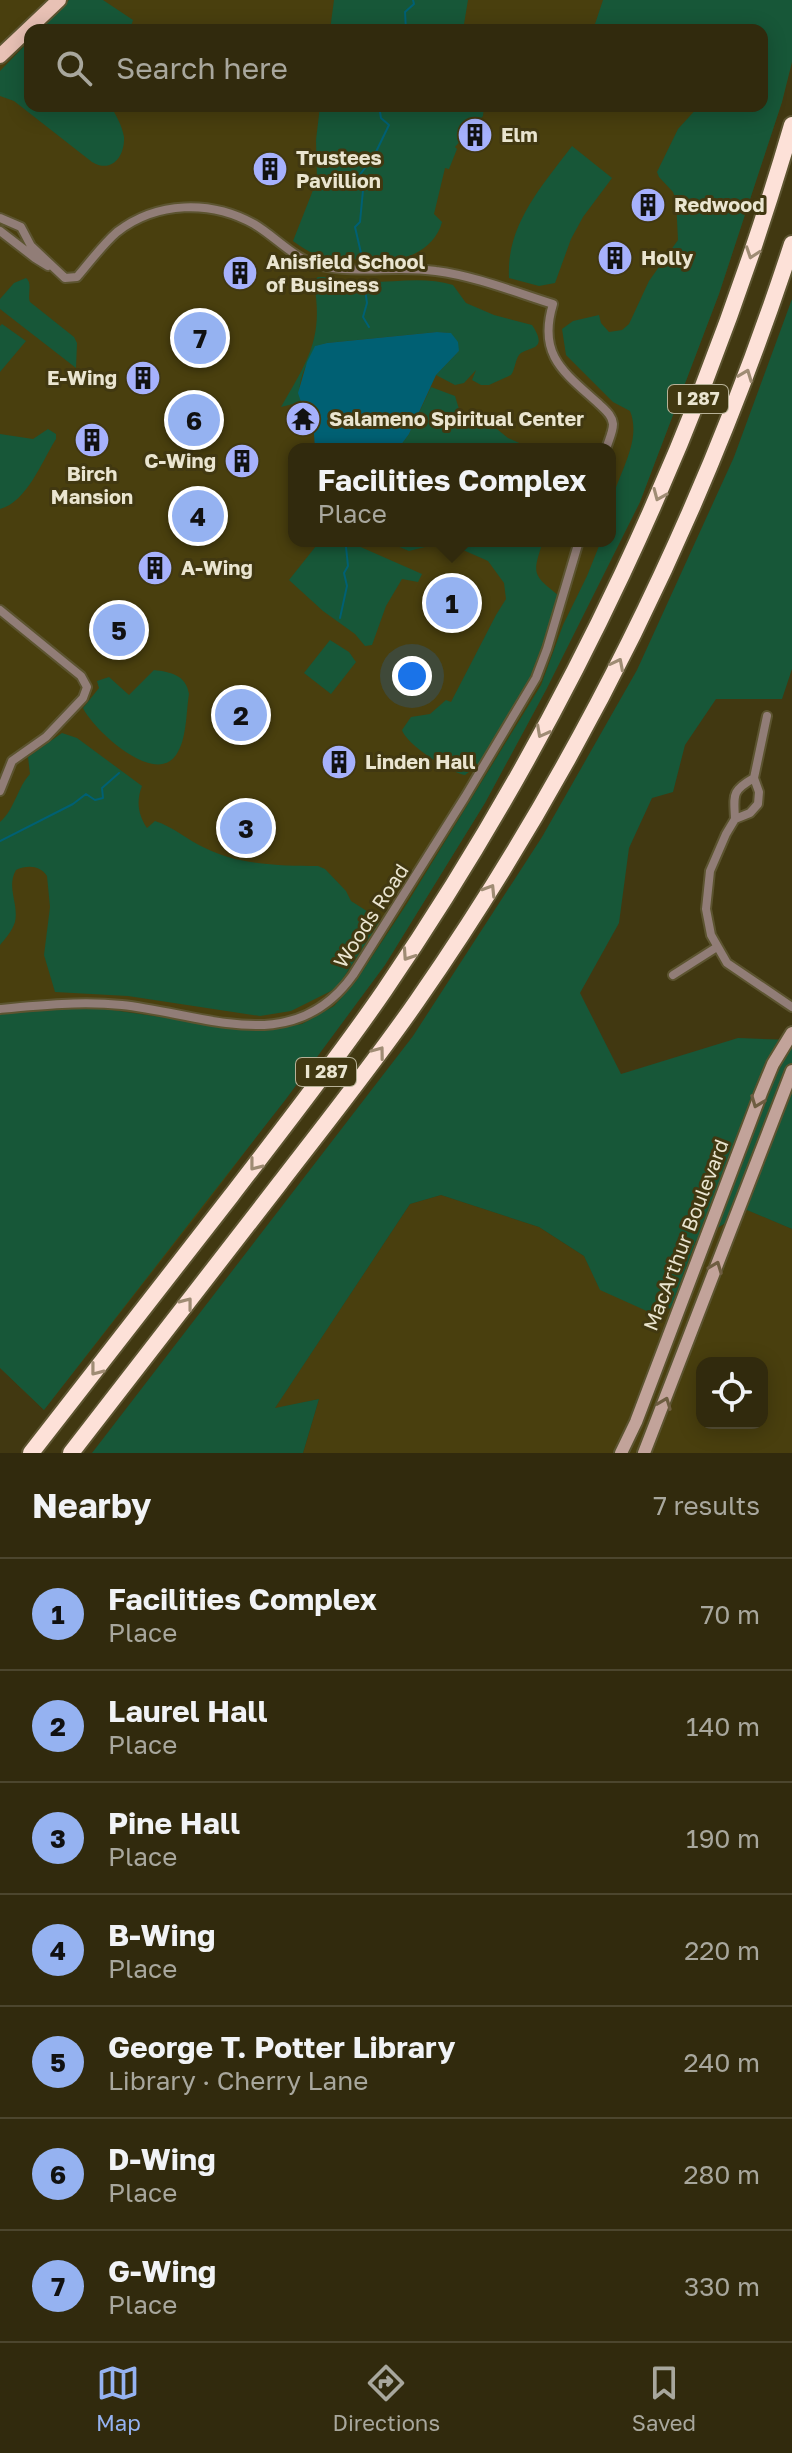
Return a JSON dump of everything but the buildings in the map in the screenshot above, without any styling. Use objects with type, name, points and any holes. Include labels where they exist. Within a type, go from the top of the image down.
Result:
[{"type":"highway","name":"I 287","points":[[31,1453],[353,1036],[439,908],[511,790],[596,629],[671,466],[737,298],[792,125]]},
{"type":"highway","name":"I 287","points":[[71,1453],[404,1020],[516,848],[585,727],[673,549],[738,395],[792,244]]},
{"type":"main road","points":[[34,24],[59,0]]},
{"type":"main road","points":[[0,56],[24,33]]},
{"type":"main road","name":"MacArthur Boulevard","points":[[621,1453],[636,1422],[761,1093],[773,1064],[792,1033]]},
{"type":"main road","name":"MacArthur Boulevard","points":[[644,1453],[792,1071]]},
{"type":"street","points":[[0,218],[21,227],[31,246],[65,278],[77,277],[117,232],[137,220],[156,211],[181,206],[202,207],[240,217],[307,261],[321,266],[440,271],[553,304],[549,317],[551,351],[559,367],[608,413],[613,427],[608,443]]},
{"type":"street","points":[[0,231],[53,268]]},
{"type":"street","name":"Woods Road","points":[[0,1009],[61,1003],[102,1003],[256,1026],[287,1023],[325,1006],[353,975],[536,678],[577,547]]},
{"type":"street","points":[[0,610],[81,676],[87,687],[83,698],[69,715],[46,737],[12,761],[0,791]]},
{"type":"street","points":[[735,819],[750,813],[758,804],[759,792],[754,778],[767,716]]},
{"type":"street","points":[[754,778],[737,790],[733,803],[735,819],[717,853],[707,884],[708,922],[727,963],[792,1007]]},
{"type":"street","points":[[673,975],[717,947]]},
{"type":"shaded area","points":[[0,0],[792,0],[792,62],[782,102],[719,294],[640,502],[546,690],[485,803],[385,965],[207,1203],[44,1410],[0,1368]]},
{"type":"shaded area","points":[[441,1195],[539,1227],[584,1256],[601,1290],[671,1307],[696,1241],[748,1210],[792,1229],[792,1453],[303,1453],[319,1399],[274,1409],[410,1204]]},
{"type":"green space","points":[[69,0],[103,0],[133,20],[132,24],[46,24]]},
{"type":"green space","points":[[334,0],[468,0],[464,24],[331,24]]},
{"type":"green space","points":[[603,0],[792,0],[792,62],[782,102],[719,294],[640,502],[546,690],[485,803],[385,965],[286,1099],[44,1410],[0,1368],[0,1014],[74,1008],[105,1009],[259,1031],[302,1024],[334,1006],[356,981],[406,905],[541,685],[563,625],[599,547],[616,547],[616,489],[631,448],[633,423],[630,411],[613,402],[566,355],[562,329],[573,321],[599,315],[609,332],[622,330],[629,324],[649,281],[678,240],[676,200],[657,172],[678,129],[694,112],[768,112],[768,24],[595,24]]},
{"type":"green space","points":[[24,46],[24,109],[0,96],[0,71]]},
{"type":"green space","points":[[28,112],[114,112],[124,137],[120,156],[106,166],[92,162]]},
{"type":"green space","points":[[319,112],[483,112],[455,147],[457,149],[449,169],[445,168],[434,214],[442,222],[435,237],[414,254],[394,259],[324,256],[306,250],[293,241],[317,180]]},
{"type":"green space","points":[[572,146],[612,178],[571,239],[555,283],[539,286],[509,278],[513,241],[520,223],[538,191]]},
{"type":"green space","points":[[318,277],[363,282],[431,281],[453,285],[466,303],[494,315],[532,325],[538,344],[519,355],[511,375],[489,385],[481,385],[472,380],[476,370],[464,383],[455,385],[436,375],[459,351],[450,333],[327,343],[316,346],[306,366],[301,380],[301,402],[281,407],[306,363],[315,335],[317,303],[314,284]]},
{"type":"green space","points":[[26,278],[30,302],[74,337],[77,343],[76,368],[0,309],[0,299],[14,283]]},
{"type":"green space","points":[[792,299],[792,669],[782,699],[716,699],[685,745],[673,792],[652,798],[629,848],[619,923],[580,993],[621,1074],[738,1038],[792,1040],[792,1229],[747,1210],[696,1241],[671,1308],[649,1312],[600,1290],[584,1256],[539,1227],[441,1195],[410,1204],[275,1408],[319,1399],[303,1453],[92,1453],[413,1036],[542,837],[637,670],[734,457]]},
{"type":"green space","points":[[2,324],[26,341],[0,372],[0,326]]},
{"type":"green space","points":[[431,387],[455,396],[459,409],[454,418],[461,420],[477,413],[508,438],[519,443],[402,443]]},
{"type":"green space","points":[[48,429],[56,434],[56,439],[33,480],[18,498],[0,509],[0,434],[33,439]]},
{"type":"green space","points":[[315,547],[361,547],[422,574],[418,582],[402,579],[386,606],[372,645],[365,646],[355,634],[323,611],[289,580]]},
{"type":"green space","points":[[399,547],[425,547],[409,551]]},
{"type":"green space","points":[[456,547],[541,547],[537,572],[558,595],[529,680],[478,765],[465,775],[429,757],[411,743],[402,730],[411,717],[430,714],[446,700],[451,702],[506,599],[504,583],[488,561]]},
{"type":"green space","points":[[330,640],[349,652],[356,662],[331,694],[304,673]]},
{"type":"green space","points":[[154,670],[172,673],[181,679],[189,694],[180,749],[166,763],[154,764],[140,760],[111,741],[83,708],[99,688],[97,681],[109,677],[129,695]]},
{"type":"green space","points":[[62,733],[77,738],[142,786],[139,808],[147,828],[155,821],[205,848],[232,858],[325,869],[346,891],[351,901],[381,920],[340,983],[331,991],[291,1011],[260,1016],[128,996],[55,992],[44,955],[50,907],[47,876],[33,867],[16,870],[13,876],[15,922],[0,945],[0,822],[30,774],[28,757]]},
{"type":"water","points":[[437,332],[451,333],[458,342],[459,351],[436,375],[402,443],[315,443],[313,419],[298,393],[315,346]]},
{"type":"waterway","points":[[406,24],[405,12],[414,4],[413,0]]},
{"type":"waterway","points":[[361,253],[355,227],[360,222],[363,190],[358,177],[373,158],[389,125],[381,118],[380,112]]},
{"type":"waterway","points":[[364,282],[367,303],[363,317],[369,327]]},
{"type":"waterway","points":[[340,618],[347,586],[344,573],[348,566],[346,547]]},
{"type":"waterway","points":[[0,841],[73,804],[86,794],[95,800],[103,798],[102,788],[119,773]]},
{"type":"place","name":"Elm","points":[[475,135]]},
{"type":"place","name":"Trustees Pavillion","points":[[270,169]]},
{"type":"place","name":"Redwood","points":[[648,205]]},
{"type":"place","name":"Holly","points":[[615,258]]},
{"type":"place","name":"Anisfield School of Business","points":[[240,273]]},
{"type":"place","name":"G-Wing","points":[[200,338]]},
{"type":"place","name":"E-Wing","points":[[143,378]]},
{"type":"place","name":"Salameno Spiritual Center","points":[[303,419]]},
{"type":"place","name":"D-Wing","points":[[194,420]]},
{"type":"place","name":"Birch Mansion","points":[[92,440]]},
{"type":"place","name":"C-Wing","points":[[242,461]]},
{"type":"place","name":"B-Wing","points":[[198,516]]},
{"type":"place","name":"A-Wing","points":[[155,568]]},
{"type":"place","name":"Facilities Complex","points":[[452,603]]},
{"type":"place","name":"George T. Potter Library","points":[[119,630]]},
{"type":"place","name":"Laurel Hall","points":[[241,715]]},
{"type":"place","name":"Linden Hall","points":[[339,762]]},
{"type":"place","name":"Pine Hall","points":[[246,828]]}]
